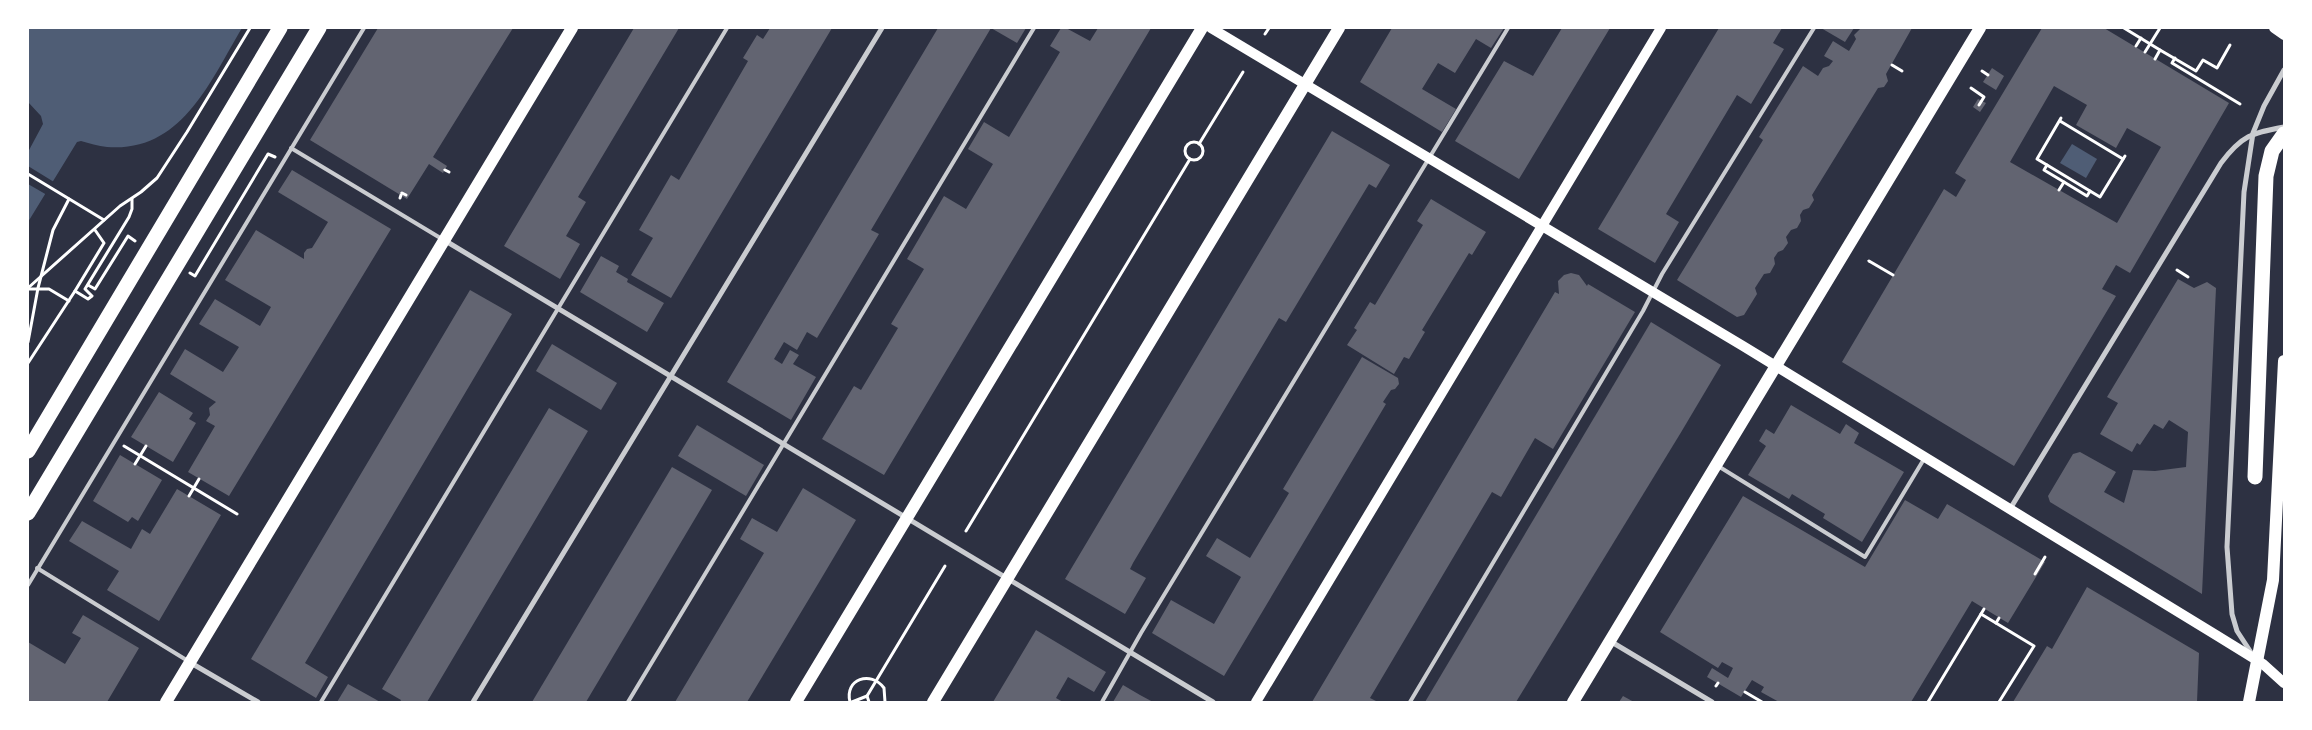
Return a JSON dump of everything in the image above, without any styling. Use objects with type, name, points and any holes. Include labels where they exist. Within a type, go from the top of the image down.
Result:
[{"type":"highway","points":[[28,451],[280,28]]},
{"type":"highway","points":[[28,513],[319,28]]},
{"type":"highway","points":[[2255,477],[2266,176],[2272,151],[2284,134]]},
{"type":"main road","points":[[166,702],[572,28]]},
{"type":"main road","points":[[796,702],[1202,28]]},
{"type":"main road","points":[[1211,28],[1775,366],[2256,659],[2284,683]]},
{"type":"main road","points":[[933,702],[1339,28]]},
{"type":"main road","points":[[1256,702],[1661,28]]},
{"type":"main road","points":[[1573,702],[1980,28]]},
{"type":"main road","points":[[2274,28],[2284,35]]},
{"type":"main road","points":[[2249,702],[2256,659],[2272,590],[2278,506],[2284,361]]},
{"type":"main road","points":[[2278,506],[2284,522]]},
{"type":"street","points":[[473,702],[672,377],[882,28]]},
{"type":"street","points":[[2256,659],[2240,636],[2233,620],[2227,547],[2244,192],[2253,133],[2264,106],[2284,70]]},
{"type":"street","points":[[2010,509],[2214,173],[2229,152],[2244,138],[2253,133],[2284,127]]},
{"type":"street","points":[[444,240],[1212,702]]},
{"type":"street","points":[[1610,641],[1712,702]]},
{"type":"street","points":[[190,662],[258,702]]},
{"type":"lane","points":[[28,585],[364,28]]},
{"type":"lane","points":[[321,702],[727,28]]},
{"type":"lane","points":[[628,702],[1034,28]]},
{"type":"lane","points":[[1102,702],[1508,28]]},
{"type":"lane","points":[[1410,702],[1732,160],[1814,28]]},
{"type":"lane","points":[[291,148],[444,240]]},
{"type":"lane","points":[[1716,465],[1865,558],[1925,457]]},
{"type":"lane","points":[[37,568],[190,662]]},
{"type":"path","points":[[28,288],[104,220],[149,186],[165,166],[250,28]]},
{"type":"path","points":[[1265,34],[1269,28]]},
{"type":"path","points":[[2124,28],[2196,71],[2203,60],[2217,68],[2230,45]]},
{"type":"path","points":[[2145,52],[2160,28]]},
{"type":"path","points":[[2136,46],[2141,38]]},
{"type":"path","points":[[2155,58],[2160,50]]},
{"type":"path","points":[[2175,58],[2172,63],[2240,104]]},
{"type":"path","points":[[1892,65],[1902,71]]},
{"type":"path","points":[[1982,71],[1988,75]]},
{"type":"path","points":[[1199,144],[1243,72]]},
{"type":"path","points":[[1971,88],[1984,97],[1979,105]]},
{"type":"path","points":[[2060,119],[2124,157],[2100,197],[2047,165],[2037,159],[2060,119]]},
{"type":"path","points":[[1191,143],[1199,144],[1203,150],[1202,156],[1198,159],[1190,159],[1186,155],[1187,147],[1191,143]]},
{"type":"path","points":[[195,276],[268,154]]},
{"type":"path","points":[[966,531],[1190,159]]},
{"type":"path","points":[[2047,165],[2044,170],[2087,196],[2090,191]]},
{"type":"path","points":[[445,170],[449,172]]},
{"type":"path","points":[[28,174],[104,220]]},
{"type":"path","points":[[2059,190],[2064,182]]},
{"type":"path","points":[[75,291],[90,298],[91,295],[85,290],[129,217],[132,209],[132,198]]},
{"type":"path","points":[[28,342],[38,288],[52,230],[68,199]]},
{"type":"path","points":[[28,363],[104,243],[95,230]]},
{"type":"path","points":[[88,285],[95,289],[128,236]]},
{"type":"path","points":[[1869,261],[1893,275]]},
{"type":"path","points":[[2177,270],[2188,277]]},
{"type":"path","points":[[28,288],[49,288],[69,301]]},
{"type":"path","points":[[115,440],[237,514]]},
{"type":"path","points":[[135,464],[146,446]]},
{"type":"path","points":[[189,496],[199,478]]},
{"type":"path","points":[[2035,574],[2045,557]]},
{"type":"path","points":[[885,702],[884,688],[877,680],[867,677],[853,684],[849,693],[851,702],[867,696],[877,680],[945,566]]},
{"type":"path","points":[[1928,702],[1984,609]]},
{"type":"path","points":[[1981,614],[2034,646],[1999,702]]},
{"type":"path","points":[[1996,623],[1999,618]]},
{"type":"path","points":[[1744,692],[1762,702]]},
{"type":"path","points":[[867,696],[869,702]]},
{"type":"water","points":[[28,28],[242,28],[205,91],[191,110],[174,126],[155,138],[133,146],[107,147],[81,141],[77,142],[28,222],[28,152],[43,124],[41,116],[28,102]]},
{"type":"water","points":[[2072,144],[2097,159],[2086,178],[2060,163]]},
{"type":"pier","points":[[28,166],[54,182],[47,195],[28,184]]},
{"type":"building","points":[[378,28],[513,28],[433,157],[447,166],[443,173],[429,164],[407,199],[310,140]]},
{"type":"building","points":[[634,28],[679,28],[578,197],[586,202],[566,236],[580,244],[560,279],[504,246]]},
{"type":"building","points":[[770,28],[832,28],[671,298],[631,275],[653,238],[639,230],[671,175],[679,180],[748,61],[743,58],[757,35],[763,39]]},
{"type":"building","points":[[938,28],[991,28],[871,230],[879,234],[817,338],[807,332],[797,350],[784,342],[774,359],[782,364],[790,350],[799,355],[793,364],[816,377],[791,420],[727,382]]},
{"type":"building","points":[[991,28],[1026,28],[1017,43]]},
{"type":"building","points":[[1061,28],[1066,28],[1090,41],[1098,28],[1151,28],[884,475],[822,439],[854,386],[861,390],[898,328],[891,324],[924,269],[907,259],[944,196],[966,209],[993,164],[968,149],[984,122],[1009,137],[1060,52],[1050,46]]},
{"type":"building","points":[[1392,28],[1504,28],[1491,48],[1476,39],[1455,73],[1438,63],[1422,89],[1456,109],[1442,132],[1360,82]]},
{"type":"building","points":[[1562,28],[1610,28],[1519,179],[1455,141],[1504,61],[1533,76]]},
{"type":"building","points":[[1719,28],[1782,28],[1773,43],[1784,49],[1751,104],[1737,95],[1666,214],[1679,222],[1655,263],[1598,229]]},
{"type":"building","points":[[1821,28],[1854,28],[1845,42]]},
{"type":"building","points":[[1861,28],[1912,28],[1886,74],[1888,81],[1884,87],[1878,88],[1812,195],[1814,200],[1809,208],[1803,210],[1800,215],[1801,221],[1797,228],[1791,230],[1786,237],[1788,243],[1774,258],[1775,264],[1770,273],[1764,274],[1755,288],[1757,294],[1744,315],[1737,317],[1677,280],[1763,140],[1759,137],[1803,66],[1818,76],[1823,68],[1829,66],[1833,61],[1824,56],[1833,41],[1849,51],[1856,39],[1854,35]]},
{"type":"building","points":[[2042,28],[2104,28],[2229,103],[2130,273],[2116,265],[2102,289],[2116,296],[2014,466],[1842,362],[1944,189],[1956,197],[1966,180],[1955,173]],"holes":[[[2054,86],[2087,105],[2076,125],[2116,148],[2127,128],[2161,147],[2117,223],[2010,162]]]},
{"type":"building","points":[[1992,68],[2004,76],[1996,90],[1983,82]]},
{"type":"building","points":[[1978,99],[1986,103],[1980,112],[1973,107]]},
{"type":"building","points":[[1332,131],[1390,165],[1376,188],[1369,184],[1286,322],[1279,318],[1133,563],[1130,569],[1146,578],[1125,614],[1065,579]]},
{"type":"building","points":[[292,170],[391,229],[229,496],[188,472],[215,426],[206,421],[210,415],[209,408],[216,402],[170,374],[185,349],[223,372],[239,347],[199,324],[215,299],[260,326],[271,307],[225,280],[256,230],[304,259],[304,253],[307,249],[312,248],[328,222],[278,192]]},
{"type":"building","points":[[1431,199],[1486,232],[1472,255],[1469,253],[1422,330],[1425,332],[1409,359],[1404,357],[1394,374],[1347,345],[1357,330],[1354,328],[1370,302],[1375,305],[1423,225],[1417,221]]},
{"type":"building","points":[[601,256],[619,266],[616,272],[628,279],[627,282],[664,303],[647,332],[580,292]]},
{"type":"building","points":[[1571,273],[1579,275],[1587,286],[1588,284],[1635,312],[1553,449],[1535,438],[1501,497],[1492,492],[1370,698],[1378,702],[1312,702],[1555,292],[1559,294],[1558,281],[1564,275]]},
{"type":"building","points":[[2178,279],[2194,288],[2207,282],[2216,288],[2202,594],[2050,502],[2048,496],[2073,454],[2080,452],[2116,472],[2104,492],[2124,503],[2133,470],[2155,471],[2186,467],[2188,432],[2169,420],[2163,429],[2154,424],[2140,445],[2137,443],[2132,452],[2100,434],[2118,403],[2107,397]]},
{"type":"building","points":[[470,290],[512,314],[305,663],[328,677],[316,698],[251,659]]},
{"type":"building","points":[[1651,322],[1721,365],[1680,434],[1516,702],[1425,702]]},
{"type":"building","points":[[552,344],[617,383],[601,410],[536,371]]},
{"type":"building","points":[[1362,357],[1398,378],[1399,384],[1395,389],[1391,390],[1383,402],[1386,404],[1224,676],[1152,633],[1171,600],[1214,624],[1241,577],[1206,556],[1217,538],[1250,558],[1289,493],[1283,489]]},
{"type":"building","points":[[159,392],[193,413],[189,419],[196,423],[173,462],[131,437]]},
{"type":"building","points":[[1791,405],[1840,434],[1846,424],[1859,433],[1854,443],[1904,472],[1862,542],[1823,518],[1825,514],[1792,494],[1789,499],[1748,475],[1766,446],[1759,441],[1766,429],[1774,434]]},
{"type":"building","points":[[549,408],[588,431],[427,702],[400,702],[401,700],[382,689]]},
{"type":"building","points":[[697,425],[764,465],[746,496],[678,456]]},
{"type":"building","points":[[120,455],[162,480],[138,521],[132,517],[128,522],[93,501]]},
{"type":"building","points":[[672,467],[712,490],[586,702],[532,702]]},
{"type":"building","points":[[803,488],[856,520],[818,584],[747,702],[675,702],[764,553],[740,539],[752,518],[777,532]]},
{"type":"building","points":[[177,489],[221,515],[159,621],[107,590],[119,571],[69,541],[82,521],[131,549],[142,529],[150,534]]},
{"type":"building","points":[[1743,496],[1865,567],[1905,500],[1938,519],[1947,504],[2045,562],[2008,623],[1972,601],[1911,702],[1779,702],[1761,692],[1764,687],[1752,680],[1741,697],[1707,677],[1712,668],[1728,678],[1733,668],[1722,662],[1718,668],[1660,632]]},
{"type":"building","points":[[2087,587],[2199,653],[2197,702],[2013,702],[2047,646],[2052,649]]},
{"type":"building","points":[[83,615],[139,648],[107,702],[28,702],[28,642],[65,664],[81,638],[72,633]]},
{"type":"building","points":[[1036,630],[1106,672],[1094,692],[1068,677],[1056,698],[1063,702],[993,702]]},
{"type":"building","points":[[348,684],[375,699],[380,702],[337,702]]},
{"type":"building","points":[[1123,685],[1140,695],[1153,702],[1113,702]]},
{"type":"building","points":[[1623,696],[1634,702],[1619,702]]}]
